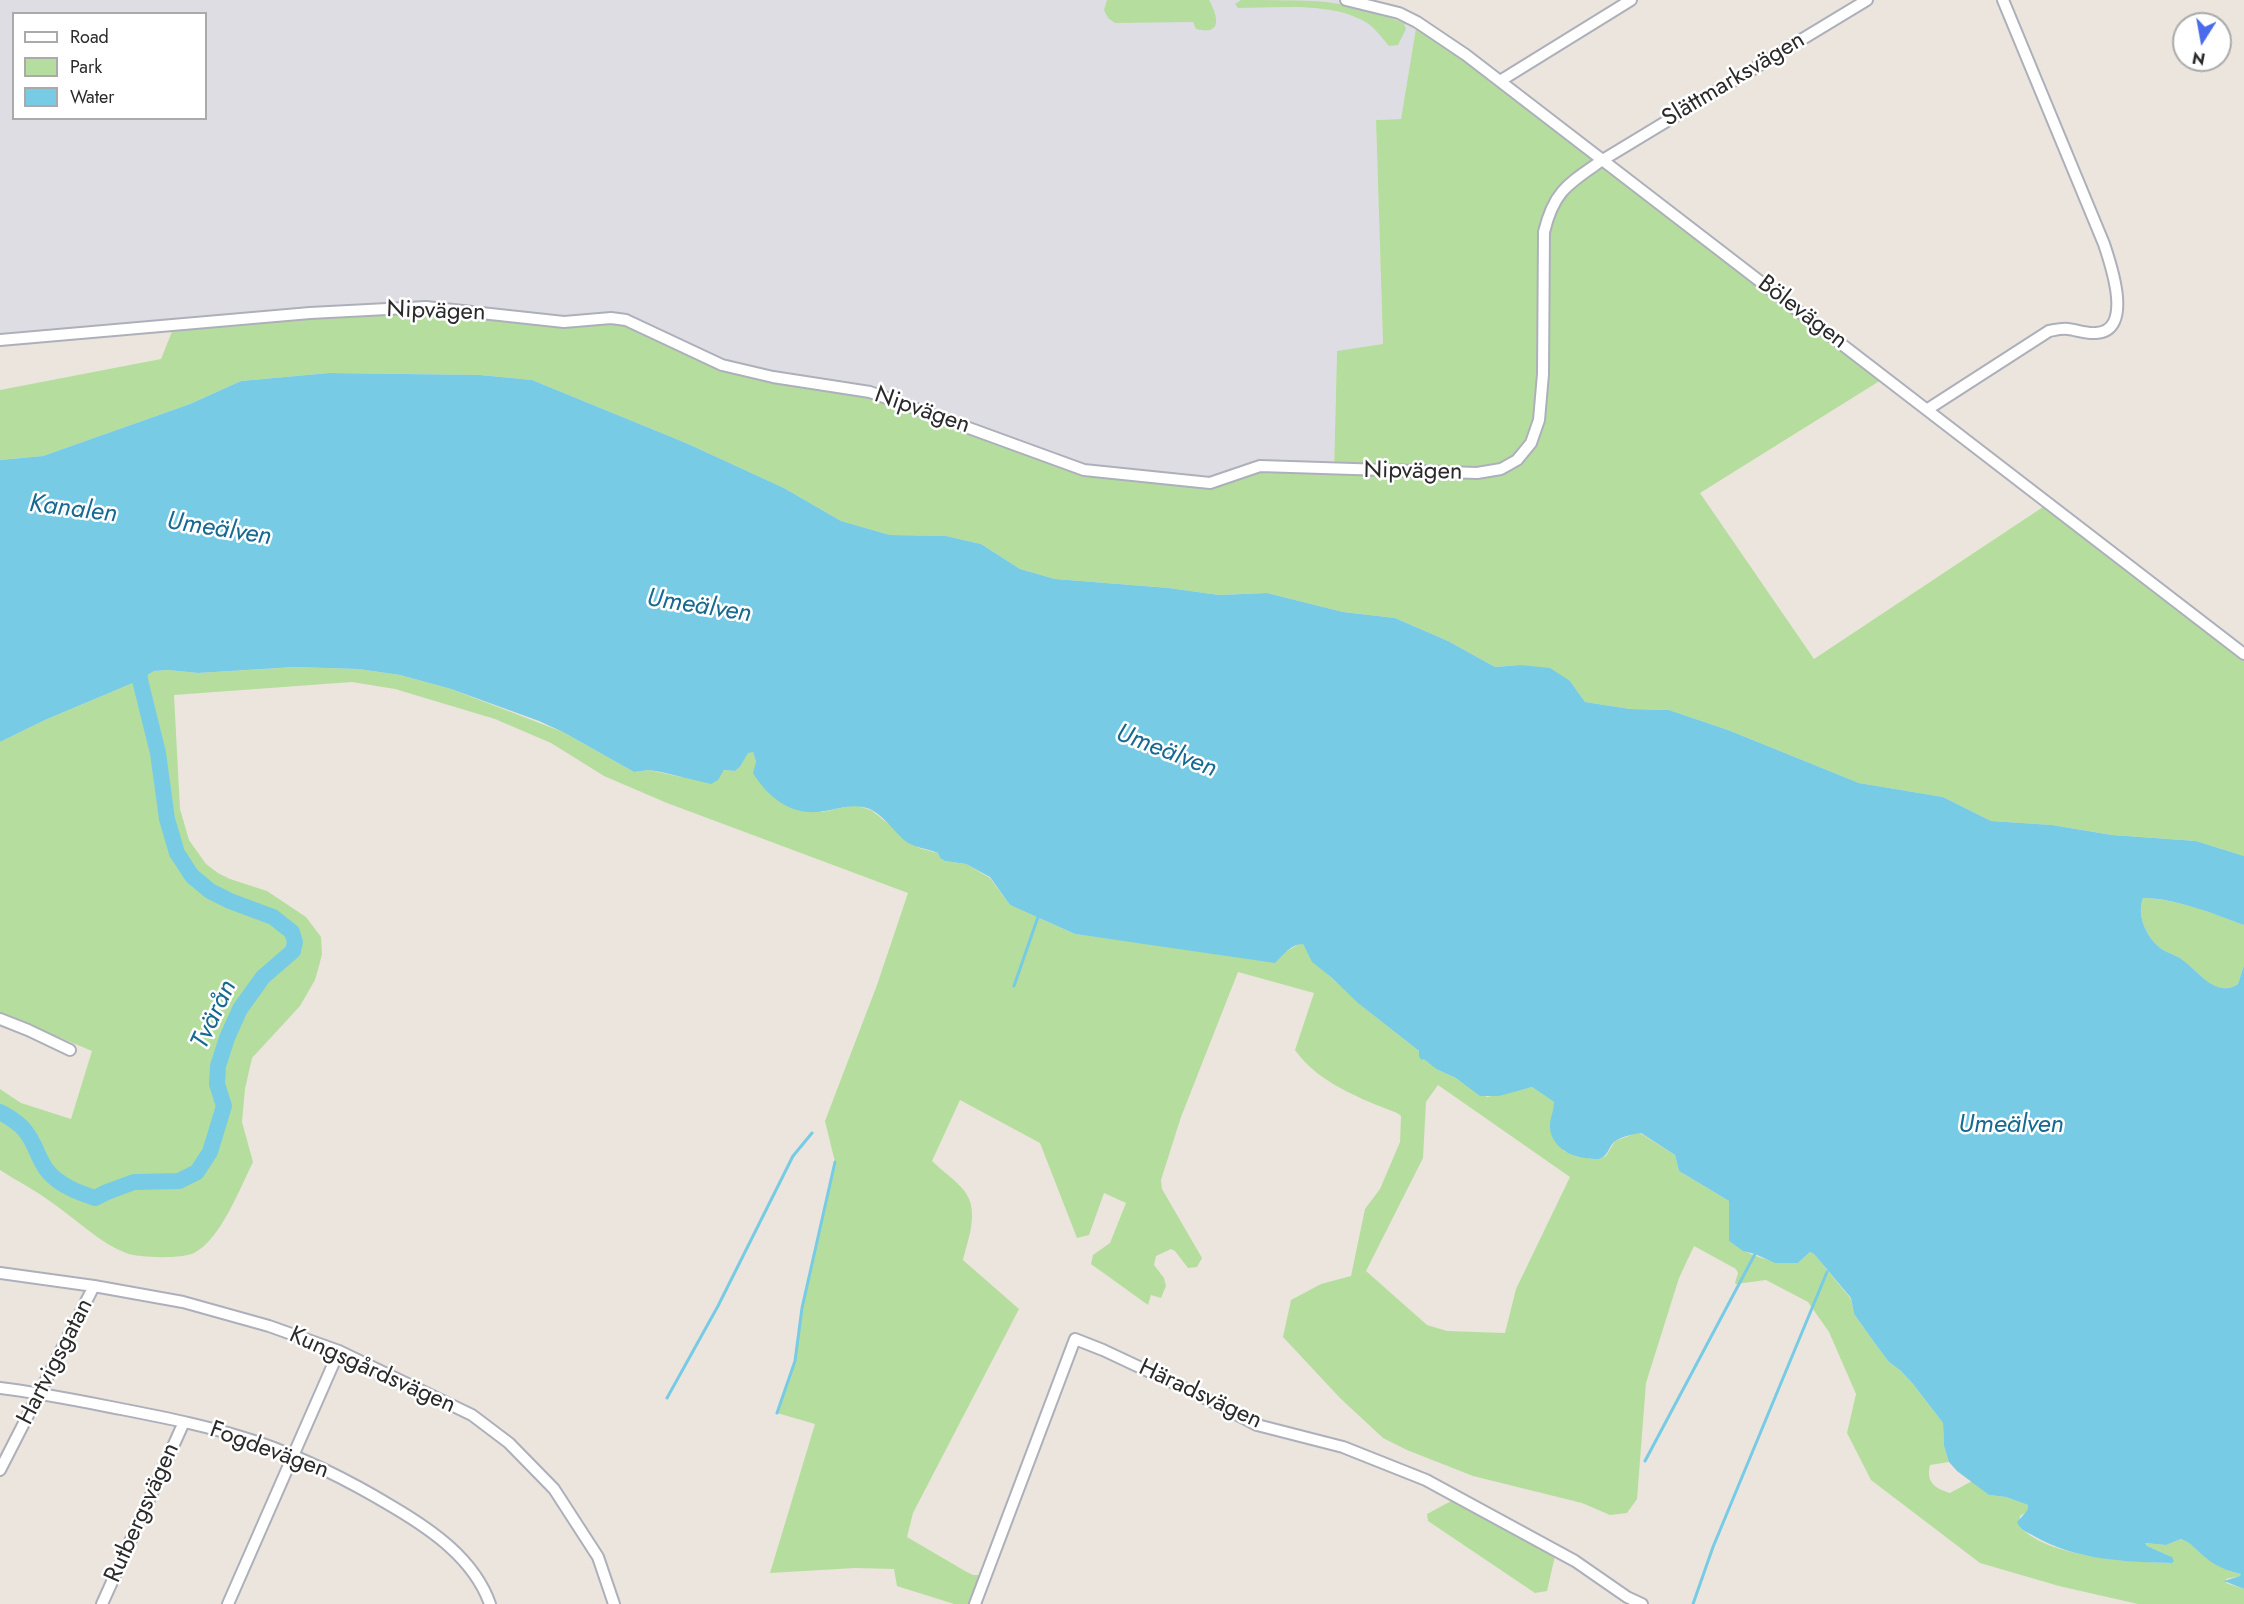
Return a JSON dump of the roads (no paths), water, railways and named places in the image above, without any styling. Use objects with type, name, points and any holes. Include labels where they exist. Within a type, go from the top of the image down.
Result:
[{"type":"street","name":"Bölevägen","points":[[1346,0],[1399,13],[1417,22],[1466,55],[2244,654]]},
{"type":"street","points":[[1500,81],[1631,0]]},
{"type":"street","name":"Slättmarksvägen","points":[[1601,161],[1867,0]]},
{"type":"street","points":[[1928,409],[2049,331],[2066,329],[2098,333],[2108,330],[2115,324],[2117,313],[2114,276],[2104,244],[2003,0]]},
{"type":"street","name":"Nipvägen","points":[[0,340],[243,318],[426,307],[564,322],[611,318],[626,320],[722,365],[773,377],[870,392],[1084,470],[1210,483],[1260,466],[1477,473],[1501,469],[1517,460],[1530,443],[1539,420],[1543,374],[1544,232],[1550,209],[1558,196],[1571,182],[1601,161]]},
{"type":"street","points":[[0,1019],[70,1050]]},
{"type":"street","name":"Kungsgårdsvägen","points":[[0,1273],[94,1286],[183,1302],[269,1326],[339,1351],[472,1415],[509,1443],[554,1489],[598,1557],[614,1604]]},
{"type":"street","name":"Hartvigsgatan","points":[[0,1470],[94,1286]]},
{"type":"street","name":"Häradsvägen","points":[[975,1604],[1075,1339],[1201,1396],[1257,1425],[1343,1447],[1426,1480],[1575,1561],[1627,1597],[1642,1604]]},
{"type":"street","points":[[228,1604],[339,1351]]},
{"type":"street","name":"Fogdevägen","points":[[0,1388],[41,1393],[184,1422],[259,1443],[293,1457],[358,1486],[412,1518],[450,1545],[472,1572],[490,1604]]},
{"type":"street","name":"Rutbergsvägen","points":[[102,1604],[184,1422]]},
{"type":"water","name":"Umeälven","points":[[329,373],[480,375],[532,380],[686,443],[784,488],[841,521],[890,535],[946,536],[981,544],[1020,569],[1055,579],[1169,588],[1219,595],[1267,593],[1343,612],[1395,618],[1448,641],[1495,667],[1520,665],[1550,668],[1570,681],[1585,702],[1630,709],[1669,710],[1728,730],[1859,783],[1943,797],[1991,821],[2052,825],[2112,835],[2196,841],[2244,856],[2244,925],[2194,907],[2155,899],[2143,898],[2141,912],[2144,927],[2152,940],[2163,950],[2180,958],[2214,986],[2230,988],[2238,984],[2244,965],[2244,1589],[2224,1581],[2241,1574],[2217,1566],[2181,1539],[2166,1545],[2145,1543],[2172,1557],[2174,1561],[2172,1563],[2136,1562],[2083,1555],[2050,1544],[2024,1530],[2017,1522],[2027,1511],[2028,1505],[2006,1497],[1989,1495],[1957,1471],[1949,1462],[1944,1446],[1943,1423],[1913,1384],[1889,1362],[1879,1349],[1854,1314],[1851,1298],[1814,1254],[1810,1252],[1798,1263],[1775,1263],[1743,1251],[1729,1241],[1729,1201],[1679,1171],[1675,1155],[1641,1133],[1617,1140],[1605,1156],[1599,1159],[1579,1157],[1567,1152],[1556,1144],[1551,1132],[1550,1122],[1554,1102],[1532,1087],[1499,1096],[1480,1096],[1456,1078],[1436,1069],[1419,1057],[1419,1051],[1358,1003],[1312,962],[1303,944],[1291,948],[1275,963],[1075,934],[1010,905],[990,877],[966,864],[945,861],[938,853],[908,843],[884,819],[870,809],[853,806],[813,812],[802,811],[783,804],[766,791],[753,773],[756,762],[753,752],[748,753],[735,771],[724,770],[718,780],[711,784],[649,770],[634,772],[539,721],[451,689],[400,675],[358,669],[295,667],[198,673],[154,671],[140,680],[45,720],[0,742],[0,460],[43,456],[190,404],[241,381]]},
{"type":"waterway","name":"Tvärån","points":[[0,1112],[24,1129],[43,1165],[51,1175],[68,1187],[95,1198],[134,1182],[179,1181],[197,1172],[210,1152],[224,1106],[217,1084],[218,1066],[227,1038],[240,1009],[263,977],[293,951],[295,942],[292,932],[273,917],[210,891],[192,876],[177,853],[167,819],[158,753],[140,680],[138,658]]},
{"type":"waterway","points":[[1014,986],[1038,917]]},
{"type":"waterway","points":[[667,1398],[718,1306],[793,1156],[812,1133]]},
{"type":"waterway","points":[[777,1413],[795,1361],[802,1308],[835,1162]]},
{"type":"waterway","points":[[1645,1461],[1755,1254]]},
{"type":"waterway","points":[[1693,1604],[1713,1547],[1827,1272]]},
{"type":"water label","name":"Kanalen","points":[[73,510]]}]
